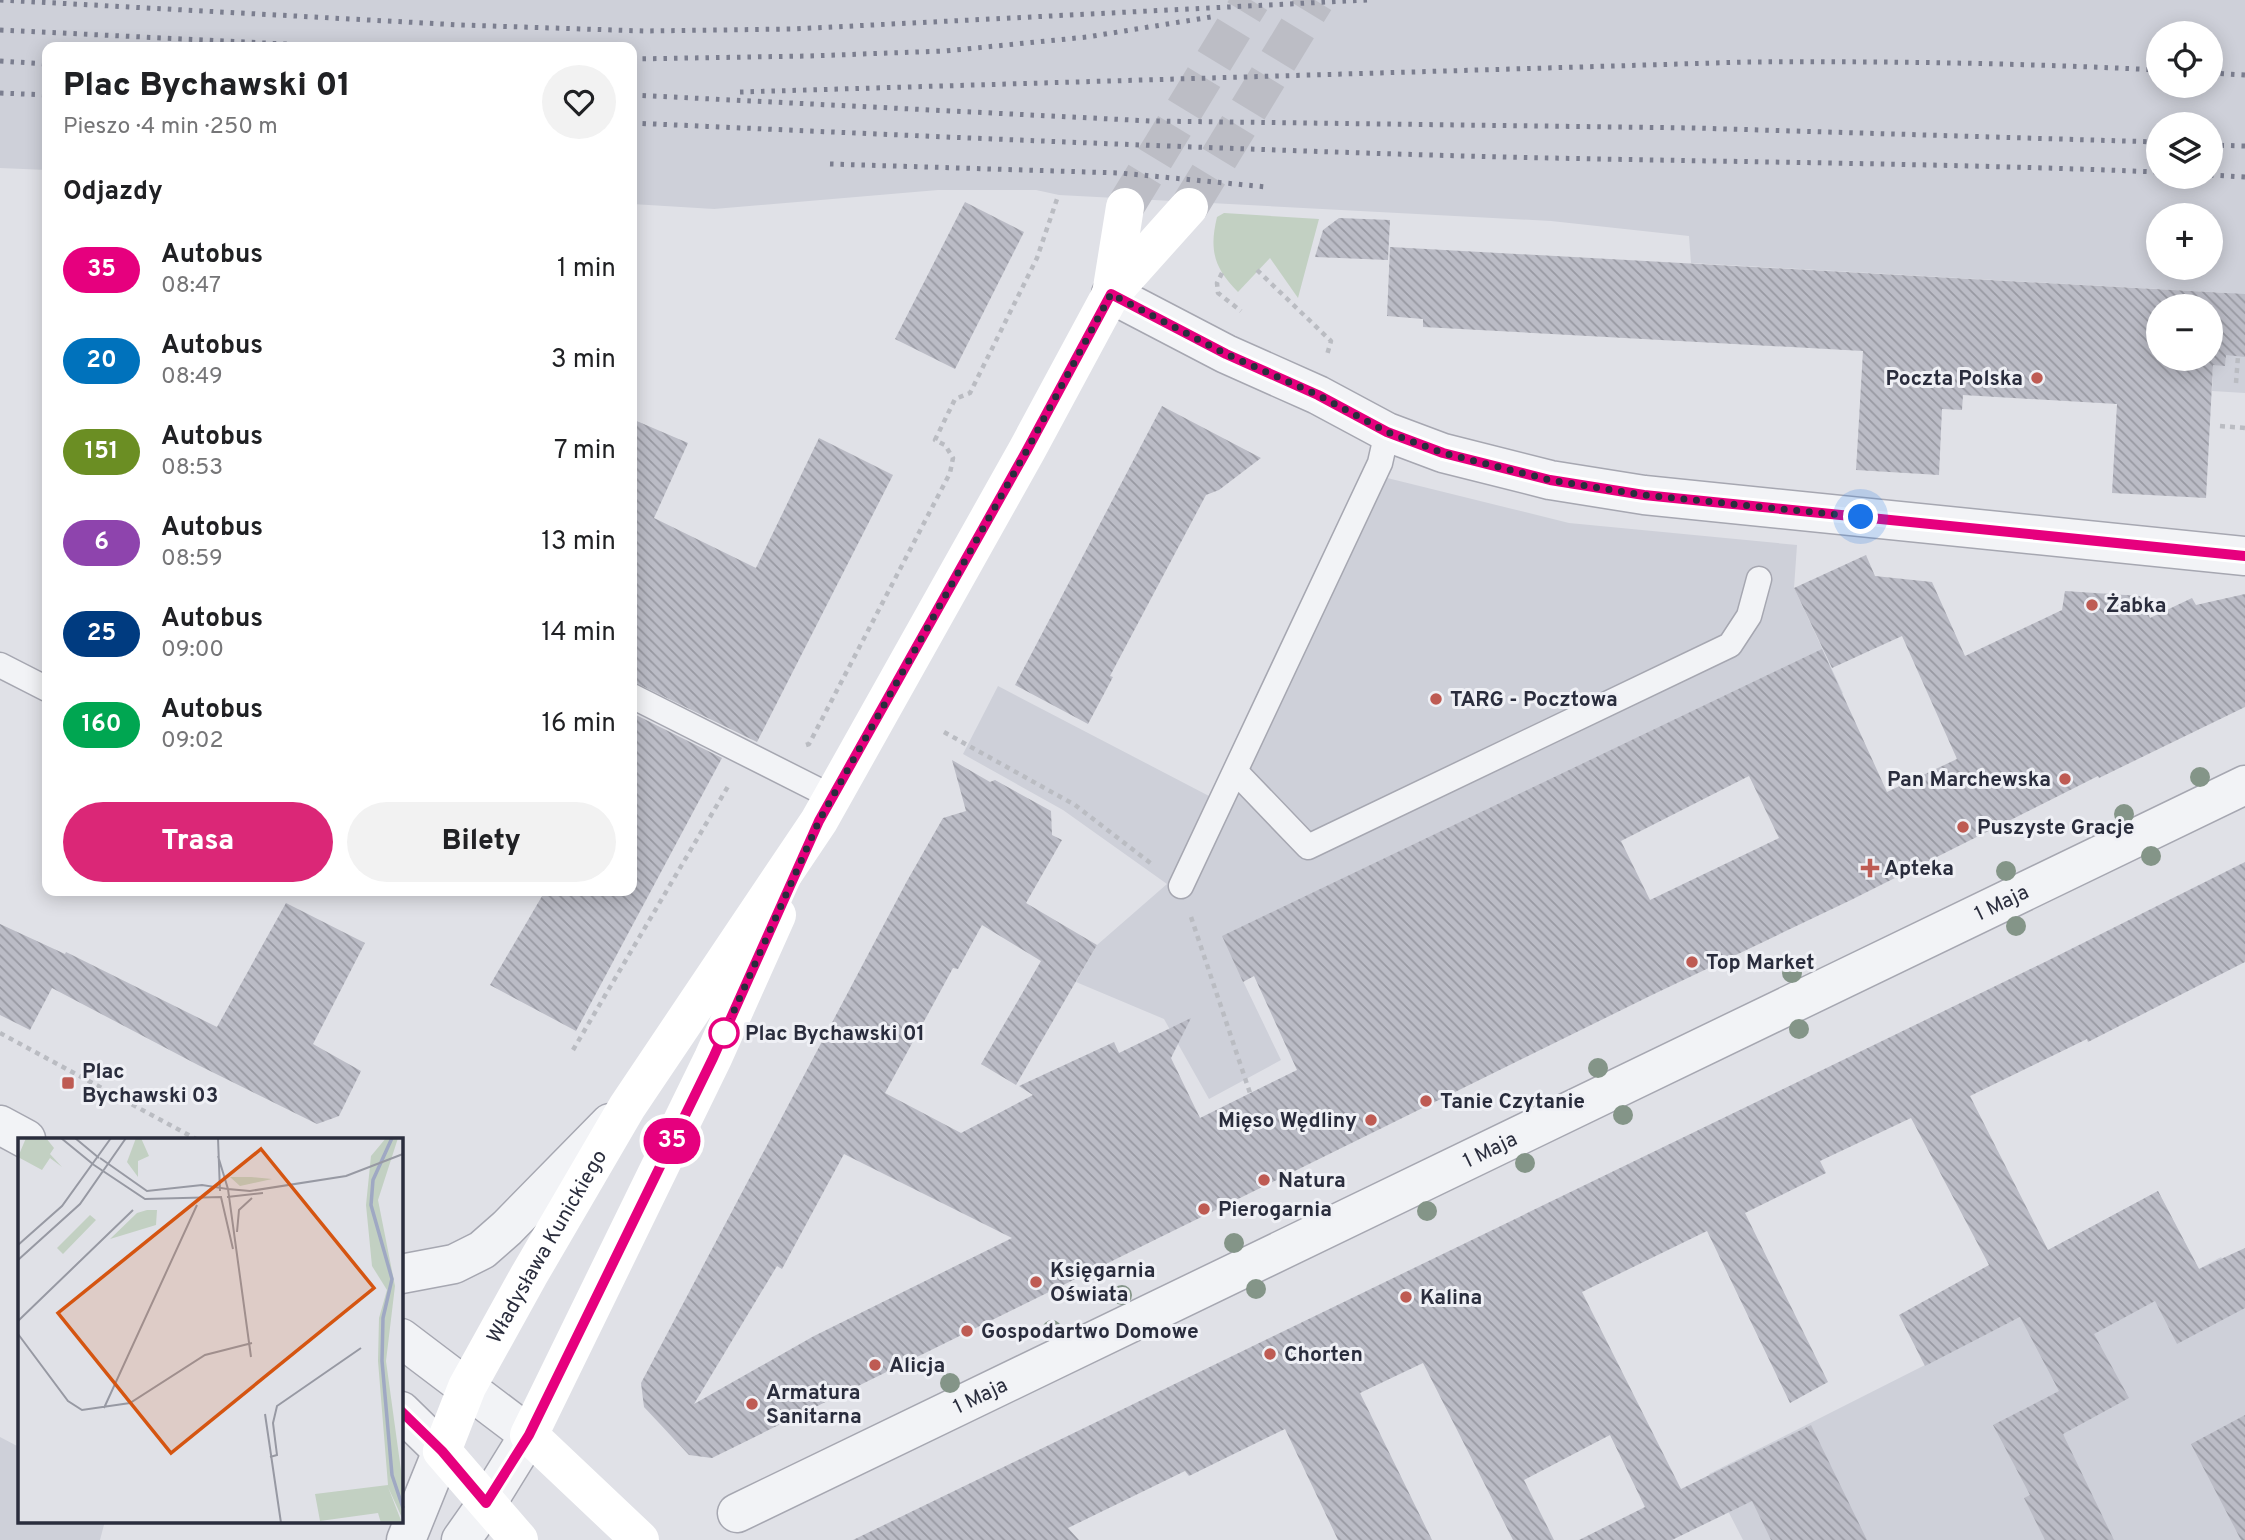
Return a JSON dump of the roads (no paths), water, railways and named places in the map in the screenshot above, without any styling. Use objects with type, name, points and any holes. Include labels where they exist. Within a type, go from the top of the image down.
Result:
[{"type":"main road","name":"Władysława Kunickiego","points":[[1111,294],[1125,207]]},
{"type":"main road","name":"Władysława Kunickiego","points":[[442,1451],[467,1387],[529,1275],[627,1107],[826,809],[1111,294],[1189,207]]},
{"type":"main road","name":"Władysława Kunickiego","points":[[529,1435],[713,1058],[826,809]]},
{"type":"main road","points":[[529,1435],[639,1540]]},
{"type":"main road","points":[[442,1451],[519,1540]]},
{"type":"street","points":[[1111,294],[1226,354],[1318,395],[1387,432],[1488,466],[1550,480],[1644,495],[2245,556]]},
{"type":"street","name":"1 Maja","points":[[737,1513],[2245,785]]},
{"type":"street","name":"Władysława Kunickiego","points":[[402,1274],[454,1264],[482,1250],[508,1228],[627,1107]]},
{"type":"street","points":[[0,1125],[24,1138]]},
{"type":"street","points":[[402,1339],[529,1435],[461,1540]]},
{"type":"street","points":[[402,1412],[442,1451],[406,1540]]},
{"type":"lane","points":[[1181,886],[1380,463],[1387,432]]},
{"type":"lane","points":[[1236,772],[1308,847],[1730,645],[1749,616],[1759,579]]},
{"type":"lane","points":[[0,665],[42,686]]},
{"type":"lane","points":[[637,699],[766,764],[826,809]]},
{"type":"tunnel","points":[[1125,207],[1251,0]]},
{"type":"tunnel","points":[[1189,207],[1315,0]]},
{"type":"railway","points":[[0,0],[461,25],[644,31],[793,29],[1367,0]]},
{"type":"railway","points":[[637,59],[945,51],[1087,37],[1217,16]]},
{"type":"railway","points":[[0,30],[244,42]]},
{"type":"railway","points":[[0,61],[42,64]]},
{"type":"railway","points":[[740,92],[1747,62],[1952,63],[2146,70]]},
{"type":"railway","points":[[2223,74],[2245,75]]},
{"type":"railway","points":[[0,93],[42,95]]},
{"type":"railway","points":[[637,95],[1151,121],[1694,128],[2146,142]]},
{"type":"railway","points":[[637,123],[1329,152],[2146,172]]},
{"type":"railway","points":[[2223,145],[2245,146]]},
{"type":"railway","points":[[830,164],[1120,173],[1267,187]]},
{"type":"railway","points":[[2223,176],[2245,177]]},
{"type":"place","name":"Poczta Polska","points":[[2037,378]]},
{"type":"place","name":"Żabka","points":[[2092,605]]},
{"type":"place","name":"TARG - Pocztowa","points":[[1436,699]]},
{"type":"place","name":"Pan Marchewska","points":[[2065,779]]},
{"type":"place","name":"Puszyste Gracje","points":[[1963,827]]},
{"type":"place","name":"Apteka","points":[[1870,868]]},
{"type":"place","name":"Top Market","points":[[1692,962]]},
{"type":"place","name":"Plac Bychawski 01","points":[[724,1033]]},
{"type":"place","name":"Plac Bychawski 03","points":[[68,1083]]},
{"type":"place","name":"Tanie Czytanie","points":[[1426,1101]]},
{"type":"place","name":"Mięso Wędliny","points":[[1371,1120]]},
{"type":"place","name":"Natura","points":[[1264,1180]]},
{"type":"place","name":"Pierogarnia","points":[[1204,1209]]},
{"type":"place","name":"Księgarnia Oświata","points":[[1036,1282]]},
{"type":"place","name":"Kalina","points":[[1406,1297]]},
{"type":"place","name":"Gospodartwo Domowe","points":[[967,1331]]},
{"type":"place","name":"Chorten","points":[[1270,1354]]},
{"type":"place","name":"Alicja","points":[[875,1365]]},
{"type":"place","name":"Armatura Sanitarna","points":[[752,1404]]}]
